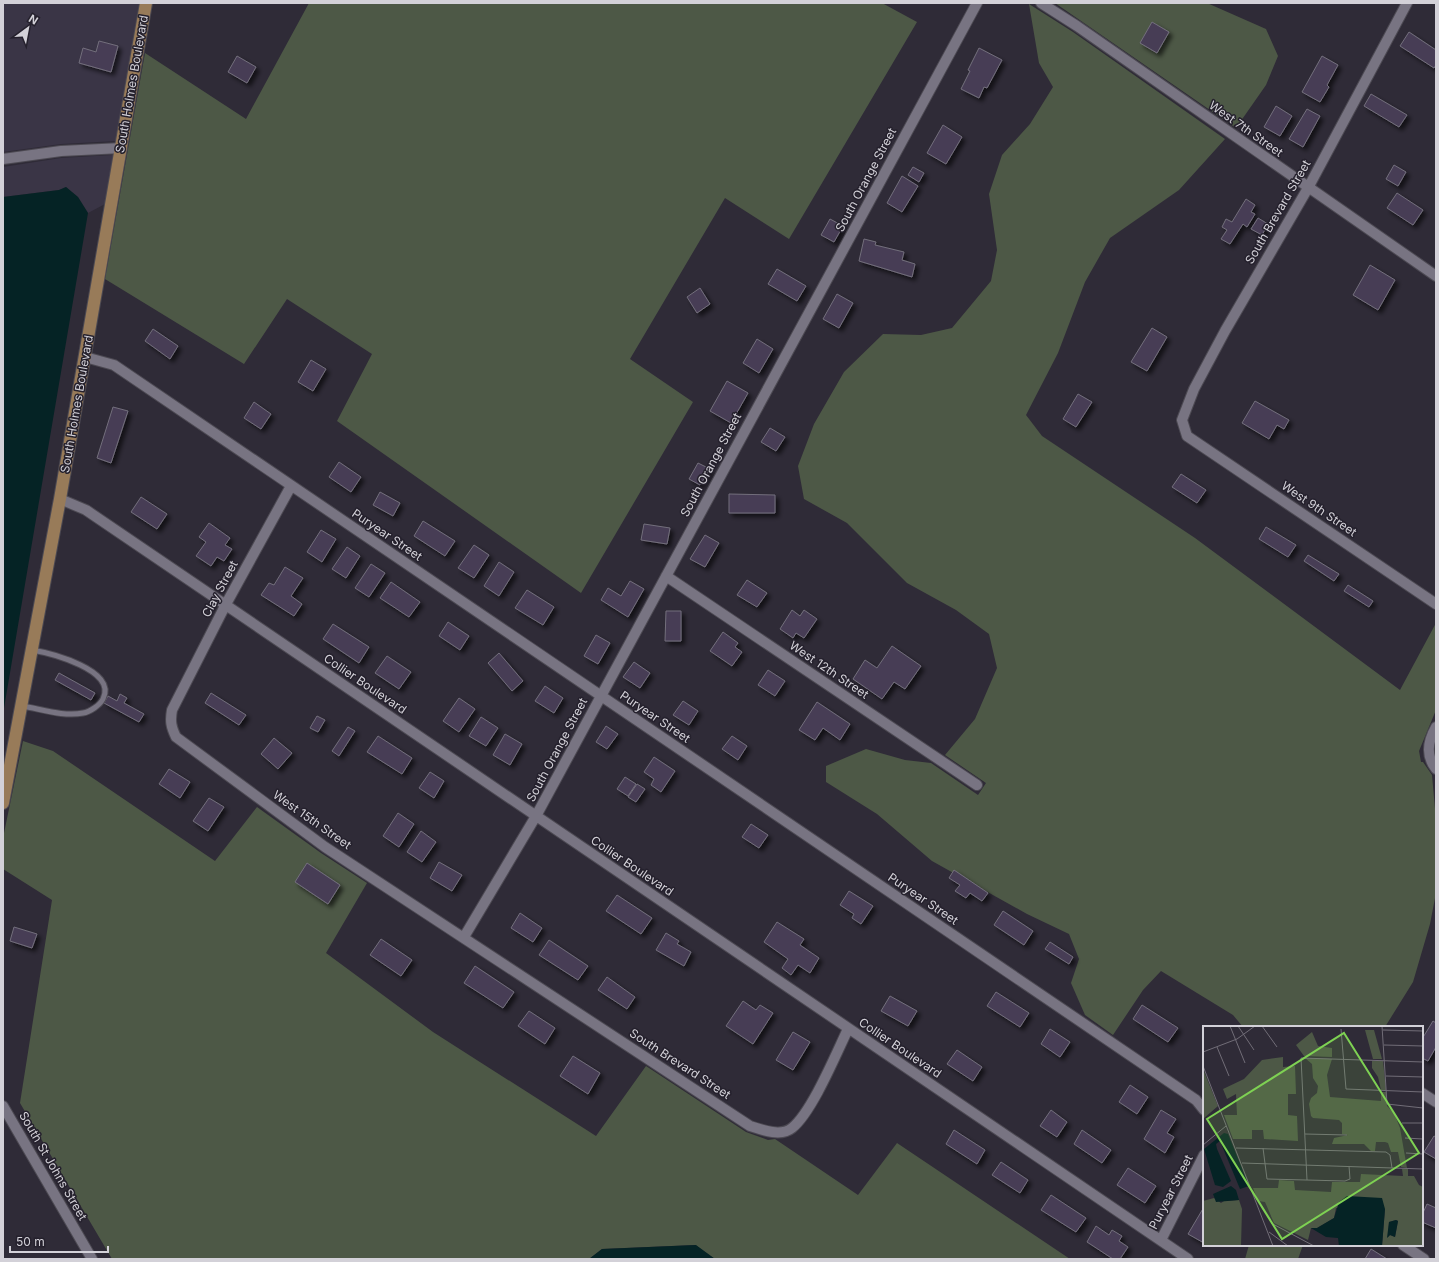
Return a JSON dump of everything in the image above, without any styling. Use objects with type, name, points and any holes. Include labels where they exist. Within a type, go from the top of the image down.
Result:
[{"type":"main road","name":"South Holmes Boulevard","points":[[3,803],[60,499],[146,3]]},
{"type":"street","name":"South Orange Street","points":[[464,936],[536,816],[977,3]]},
{"type":"street","name":"West 7th Street","points":[[1041,3],[1078,26],[1436,276]]},
{"type":"street","name":"South Brevard Street","points":[[1187,436],[1182,420],[1194,389],[1225,331],[1308,188],[1407,3]]},
{"type":"street","points":[[3,159],[62,151],[122,148]]},
{"type":"street","name":"Puryear Street","points":[[85,357],[114,365],[1189,1095],[1196,1100],[1203,1109]]},
{"type":"street","name":"West 9th Street","points":[[1187,436],[1436,604]]},
{"type":"street","name":"Clay Street","points":[[174,706],[226,604],[291,486]]},
{"type":"street","name":"Collier Boulevard","points":[[60,499],[86,510],[226,604],[848,1029],[1188,1259]]},
{"type":"street","name":"West 12th Street","points":[[666,576],[977,785]]},
{"type":"street","name":"West 15th Street","points":[[174,706],[170,719],[172,729],[176,737],[183,743],[325,847],[464,936]]},
{"type":"street","points":[[1436,727],[1428,744],[1428,754],[1436,769]]},
{"type":"street","name":"South Brevard Street","points":[[464,936],[750,1126],[771,1133],[791,1129],[809,1108],[848,1029]]},
{"type":"street","points":[[1423,1094],[1436,1102]]},
{"type":"street","name":"South St Johns Street","points":[[3,1106],[92,1259]]},
{"type":"street","name":"Puryear Street","points":[[1161,1240],[1203,1157]]},
{"type":"street","points":[[1404,1246],[1424,1259]]},
{"type":"lane","points":[[22,706],[72,714],[85,713],[93,709],[103,699],[104,689],[100,679],[90,670],[70,659],[32,650]]},
{"type":"shaded area","points":[[3,3],[139,3],[116,141],[61,144],[3,152]]},
{"type":"shaded area","points":[[309,3],[882,3],[917,22],[789,239],[725,198],[630,359],[693,402],[581,593],[337,421],[372,354],[287,299],[244,364],[105,279],[145,53],[246,119]]},
{"type":"shaded area","points":[[1055,3],[1207,3],[1266,29],[1278,56],[1266,85],[1236,128]]},
{"type":"shaded area","points":[[1029,4],[1073,32],[1225,139],[1179,190],[1110,238],[1085,282],[1058,353],[1026,415],[1042,436],[1195,538],[1400,690],[1436,623],[1436,710],[1419,751],[1421,762],[1423,762],[1432,775],[1436,820],[1436,893],[1430,924],[1413,982],[1386,1026],[1242,1026],[1233,1015],[1161,971],[1143,990],[1113,1035],[1085,1015],[1071,983],[1079,959],[1069,934],[1027,914],[932,861],[877,814],[826,782],[826,766],[866,749],[905,760],[931,763],[978,795],[986,783],[945,755],[975,719],[997,668],[989,634],[956,610],[907,583],[847,523],[804,499],[798,466],[814,424],[844,372],[883,334],[921,335],[952,328],[991,281],[997,250],[989,194],[1002,155],[1030,124],[1053,87],[1039,63]]},
{"type":"shaded area","points":[[113,155],[105,204],[88,213],[78,197],[66,187],[59,190],[3,197],[3,167],[61,158]]},
{"type":"shaded area","points":[[66,187],[78,197],[88,213],[4,708],[3,197],[59,190]]},
{"type":"shaded area","points":[[23,741],[53,751],[215,861],[257,807],[321,853],[367,883],[326,953],[433,1032],[596,1136],[646,1066],[746,1132],[768,1140],[775,1139],[858,1195],[897,1143],[1070,1259],[715,1259],[695,1245],[602,1249],[589,1259],[112,1259],[20,1103],[52,900],[3,869],[3,838]]},
{"type":"shaded area","points":[[696,1245],[715,1259],[589,1259],[602,1249]]},
{"type":"shaded area","points":[[1249,1246],[1303,1246],[1298,1259],[1245,1259]]},
{"type":"building","points":[[1152,22],[1169,32],[1157,53],[1140,43]]},
{"type":"building","points":[[1409,32],[1436,50],[1436,65],[1434,68],[1400,46]]},
{"type":"building","points":[[99,41],[118,46],[111,72],[79,63],[83,48],[96,52]]},
{"type":"building","points":[[979,48],[1002,60],[987,88],[984,87],[979,98],[961,89],[970,71],[968,70]]},
{"type":"building","points":[[237,56],[256,67],[247,83],[228,72]]},
{"type":"building","points":[[1322,56],[1338,65],[1327,85],[1329,87],[1320,102],[1302,92]]},
{"type":"building","points":[[1371,94],[1407,115],[1399,127],[1364,106]]},
{"type":"building","points":[[1276,106],[1292,116],[1280,136],[1264,127]]},
{"type":"building","points":[[1307,109],[1320,116],[1303,147],[1289,139]]},
{"type":"building","points":[[943,125],[962,137],[946,164],[927,153]]},
{"type":"building","points":[[1394,165],[1406,172],[1398,186],[1386,179]]},
{"type":"building","points":[[913,167],[924,173],[919,182],[908,175]]},
{"type":"building","points":[[902,176],[918,186],[902,212],[887,203]]},
{"type":"building","points":[[1397,193],[1423,210],[1413,225],[1387,208]]},
{"type":"building","points":[[1246,199],[1255,205],[1251,212],[1255,214],[1247,227],[1243,224],[1230,244],[1221,239],[1227,230],[1222,227],[1226,219],[1232,222]]},
{"type":"building","points":[[1258,218],[1268,224],[1262,235],[1251,229]]},
{"type":"building","points":[[830,219],[843,226],[834,242],[821,235]]},
{"type":"building","points":[[864,239],[876,242],[875,245],[904,252],[902,260],[915,264],[912,277],[859,261]]},
{"type":"building","points":[[1370,265],[1395,280],[1378,310],[1353,295]]},
{"type":"building","points":[[777,269],[806,286],[797,301],[768,284]]},
{"type":"building","points":[[700,288],[710,304],[697,313],[687,297]]},
{"type":"building","points":[[837,294],[853,303],[839,328],[823,319]]},
{"type":"building","points":[[1152,328],[1167,337],[1147,371],[1131,362]]},
{"type":"building","points":[[153,329],[178,346],[170,359],[145,341]]},
{"type":"building","points":[[757,339],[773,349],[759,373],[743,363]]},
{"type":"building","points":[[311,360],[326,369],[313,391],[298,382]]},
{"type":"building","points":[[727,381],[748,393],[731,423],[710,411]]},
{"type":"building","points":[[1078,394],[1092,402],[1076,427],[1063,419]]},
{"type":"building","points":[[1255,401],[1289,420],[1284,429],[1277,425],[1269,439],[1242,423]]},
{"type":"building","points":[[254,402],[271,414],[261,429],[244,418]]},
{"type":"building","points":[[113,407],[128,411],[111,463],[97,458]]},
{"type":"building","points":[[770,428],[785,437],[776,451],[761,442]]},
{"type":"building","points":[[339,462],[361,477],[351,492],[329,477]]},
{"type":"building","points":[[698,463],[710,469],[700,485],[689,479]]},
{"type":"building","points":[[1181,474],[1206,490],[1197,503],[1172,487]]},
{"type":"building","points":[[380,492],[400,503],[393,516],[373,505]]},
{"type":"building","points":[[729,494],[775,495],[775,513],[729,513]]},
{"type":"building","points":[[141,497],[167,514],[157,529],[131,512]]},
{"type":"building","points":[[423,521],[455,541],[445,556],[414,536]]},
{"type":"building","points":[[209,523],[230,538],[225,545],[232,549],[224,561],[217,557],[211,566],[196,556],[206,542],[199,537]]},
{"type":"building","points":[[644,524],[670,528],[667,544],[641,540]]},
{"type":"building","points":[[1266,527],[1296,545],[1288,557],[1259,539]]},
{"type":"building","points":[[321,530],[336,539],[322,562],[307,552]]},
{"type":"building","points":[[705,535],[719,543],[705,567],[690,559]]},
{"type":"building","points":[[474,545],[489,555],[474,578],[458,568]]},
{"type":"building","points":[[347,547],[360,556],[346,578],[332,569]]},
{"type":"building","points":[[1308,555],[1339,574],[1334,581],[1304,561]]},
{"type":"building","points":[[499,562],[514,572],[499,596],[484,586]]},
{"type":"building","points":[[371,564],[385,573],[369,597],[355,588]]},
{"type":"building","points":[[285,567],[303,578],[291,596],[302,604],[294,616],[261,595],[269,583],[274,585]]},
{"type":"building","points":[[747,580],[767,593],[757,607],[737,595]]},
{"type":"building","points":[[630,581],[644,589],[628,617],[601,600],[608,588],[621,596]]},
{"type":"building","points":[[391,582],[420,602],[409,617],[380,598]]},
{"type":"building","points":[[1348,585],[1373,601],[1369,607],[1344,591]]},
{"type":"building","points":[[527,590],[554,607],[543,625],[515,608]]},
{"type":"building","points":[[792,610],[800,616],[804,610],[817,619],[804,638],[796,633],[793,638],[780,629]]},
{"type":"building","points":[[666,611],[681,611],[681,641],[665,641]]},
{"type":"building","points":[[448,622],[469,636],[460,650],[439,636]]},
{"type":"building","points":[[333,624],[369,647],[359,663],[323,639]]},
{"type":"building","points":[[723,632],[738,643],[735,647],[742,652],[732,666],[710,651]]},
{"type":"building","points":[[596,635],[610,643],[598,664],[584,656]]},
{"type":"building","points":[[892,646],[921,666],[905,689],[894,682],[882,699],[853,679],[865,660],[877,668]]},
{"type":"building","points":[[499,653],[523,681],[512,691],[488,663]]},
{"type":"building","points":[[387,656],[411,672],[399,689],[375,673]]},
{"type":"building","points":[[634,662],[650,673],[640,688],[623,677]]},
{"type":"building","points":[[768,670],[785,681],[775,696],[758,685]]},
{"type":"building","points":[[59,673],[95,693],[91,700],[55,680]]},
{"type":"building","points":[[545,686],[563,698],[554,713],[535,701]]},
{"type":"building","points":[[211,693],[246,715],[239,725],[205,703]]},
{"type":"building","points":[[120,694],[127,698],[124,703],[144,714],[139,722],[104,703],[108,696],[117,701]]},
{"type":"building","points":[[459,698],[475,709],[459,732],[443,721]]},
{"type":"building","points":[[683,701],[698,711],[689,725],[673,715]]},
{"type":"building","points":[[817,702],[850,724],[840,740],[823,728],[815,740],[799,730]]},
{"type":"building","points":[[317,716],[325,720],[318,732],[310,728]]},
{"type":"building","points":[[481,717],[498,728],[486,746],[469,736]]},
{"type":"building","points":[[606,726],[618,734],[607,749],[596,742]]},
{"type":"building","points":[[348,727],[355,731],[339,756],[332,751]]},
{"type":"building","points":[[505,734],[522,744],[510,765],[493,755]]},
{"type":"building","points":[[378,736],[412,758],[402,774],[367,752]]},
{"type":"building","points":[[732,736],[747,746],[738,760],[722,749]]},
{"type":"building","points":[[274,738],[292,753],[278,769],[261,754]]},
{"type":"building","points":[[654,757],[675,771],[661,792],[651,785],[654,779],[644,772]]},
{"type":"building","points":[[169,769],[190,782],[180,798],[159,784]]},
{"type":"building","points":[[430,772],[444,781],[434,798],[419,788]]},
{"type":"building","points":[[625,777],[636,784],[628,796],[617,789]]},
{"type":"building","points":[[637,784],[645,789],[636,802],[628,797]]},
{"type":"building","points":[[209,798],[224,807],[208,831],[193,821]]},
{"type":"building","points":[[398,813],[414,824],[399,847],[383,836]]},
{"type":"building","points":[[751,824],[768,835],[759,848],[742,837]]},
{"type":"building","points":[[421,831],[436,842],[422,862],[407,852]]},
{"type":"building","points":[[439,862],[462,875],[452,891],[430,878]]},
{"type":"building","points":[[307,863],[340,885],[328,904],[295,882]]},
{"type":"building","points":[[954,870],[988,893],[982,901],[970,893],[966,898],[955,891],[960,885],[949,878]]},
{"type":"building","points":[[849,891],[873,906],[861,924],[852,918],[854,914],[840,905]]},
{"type":"building","points":[[617,895],[652,918],[641,934],[606,911]]},
{"type":"building","points":[[1003,911],[1033,931],[1024,945],[994,925]]},
{"type":"building","points":[[520,913],[542,928],[533,942],[511,928]]},
{"type":"building","points":[[777,922],[804,939],[800,945],[819,958],[810,973],[798,965],[791,975],[782,968],[788,959],[764,942]]},
{"type":"building","points":[[14,927],[37,934],[32,948],[10,941]]},
{"type":"building","points":[[666,933],[679,941],[677,944],[691,952],[684,966],[656,950]]},
{"type":"building","points":[[381,939],[412,960],[401,976],[370,955]]},
{"type":"building","points":[[549,940],[588,966],[578,980],[539,955]]},
{"type":"building","points":[[1050,942],[1073,957],[1069,964],[1045,949]]},
{"type":"building","points":[[475,966],[514,992],[503,1008],[464,983]]},
{"type":"building","points":[[607,977],[635,997],[627,1009],[598,990]]},
{"type":"building","points":[[996,992],[1029,1013],[1020,1027],[987,1006]]},
{"type":"building","points":[[890,996],[917,1011],[908,1026],[881,1011]]},
{"type":"building","points":[[743,1001],[756,1010],[760,1005],[773,1013],[753,1044],[726,1026]]},
{"type":"building","points":[[1142,1005],[1178,1028],[1168,1042],[1133,1019]]},
{"type":"building","points":[[529,1011],[555,1028],[545,1044],[518,1026]]},
{"type":"building","points":[[1433,1021],[1436,1023],[1436,1047],[1428,1061],[1423,1058],[1423,1037]]},
{"type":"building","points":[[1050,1029],[1070,1042],[1060,1057],[1041,1044]]},
{"type":"building","points":[[793,1032],[810,1042],[793,1070],[776,1060]]},
{"type":"building","points":[[957,1050],[982,1067],[973,1081],[947,1064]]},
{"type":"building","points":[[573,1056],[600,1073],[588,1094],[560,1076]]},
{"type":"building","points":[[1130,1085],[1148,1097],[1137,1114],[1119,1102]]},
{"type":"building","points":[[1051,1110],[1067,1122],[1057,1137],[1040,1126]]},
{"type":"building","points":[[1161,1110],[1176,1119],[1167,1133],[1174,1137],[1165,1153],[1144,1139]]},
{"type":"building","points":[[954,1130],[985,1150],[977,1164],[946,1144]]},
{"type":"building","points":[[1082,1130],[1111,1150],[1102,1163],[1074,1144]]},
{"type":"building","points":[[1434,1136],[1436,1137],[1436,1159],[1424,1152]]},
{"type":"building","points":[[1001,1162],[1028,1180],[1020,1193],[992,1175]]},
{"type":"building","points":[[1128,1168],[1156,1186],[1145,1203],[1117,1185]]},
{"type":"building","points":[[1051,1195],[1086,1218],[1076,1232],[1041,1210]]},
{"type":"building","points":[[1427,1204],[1436,1208],[1436,1228],[1423,1222],[1423,1213]]},
{"type":"building","points":[[1203,1209],[1203,1242],[1188,1234]]},
{"type":"building","points":[[1096,1226],[1109,1235],[1112,1230],[1122,1236],[1119,1241],[1128,1247],[1120,1259],[1113,1259],[1087,1242]]},
{"type":"building","points":[[1371,1249],[1387,1259],[1365,1259]]}]
